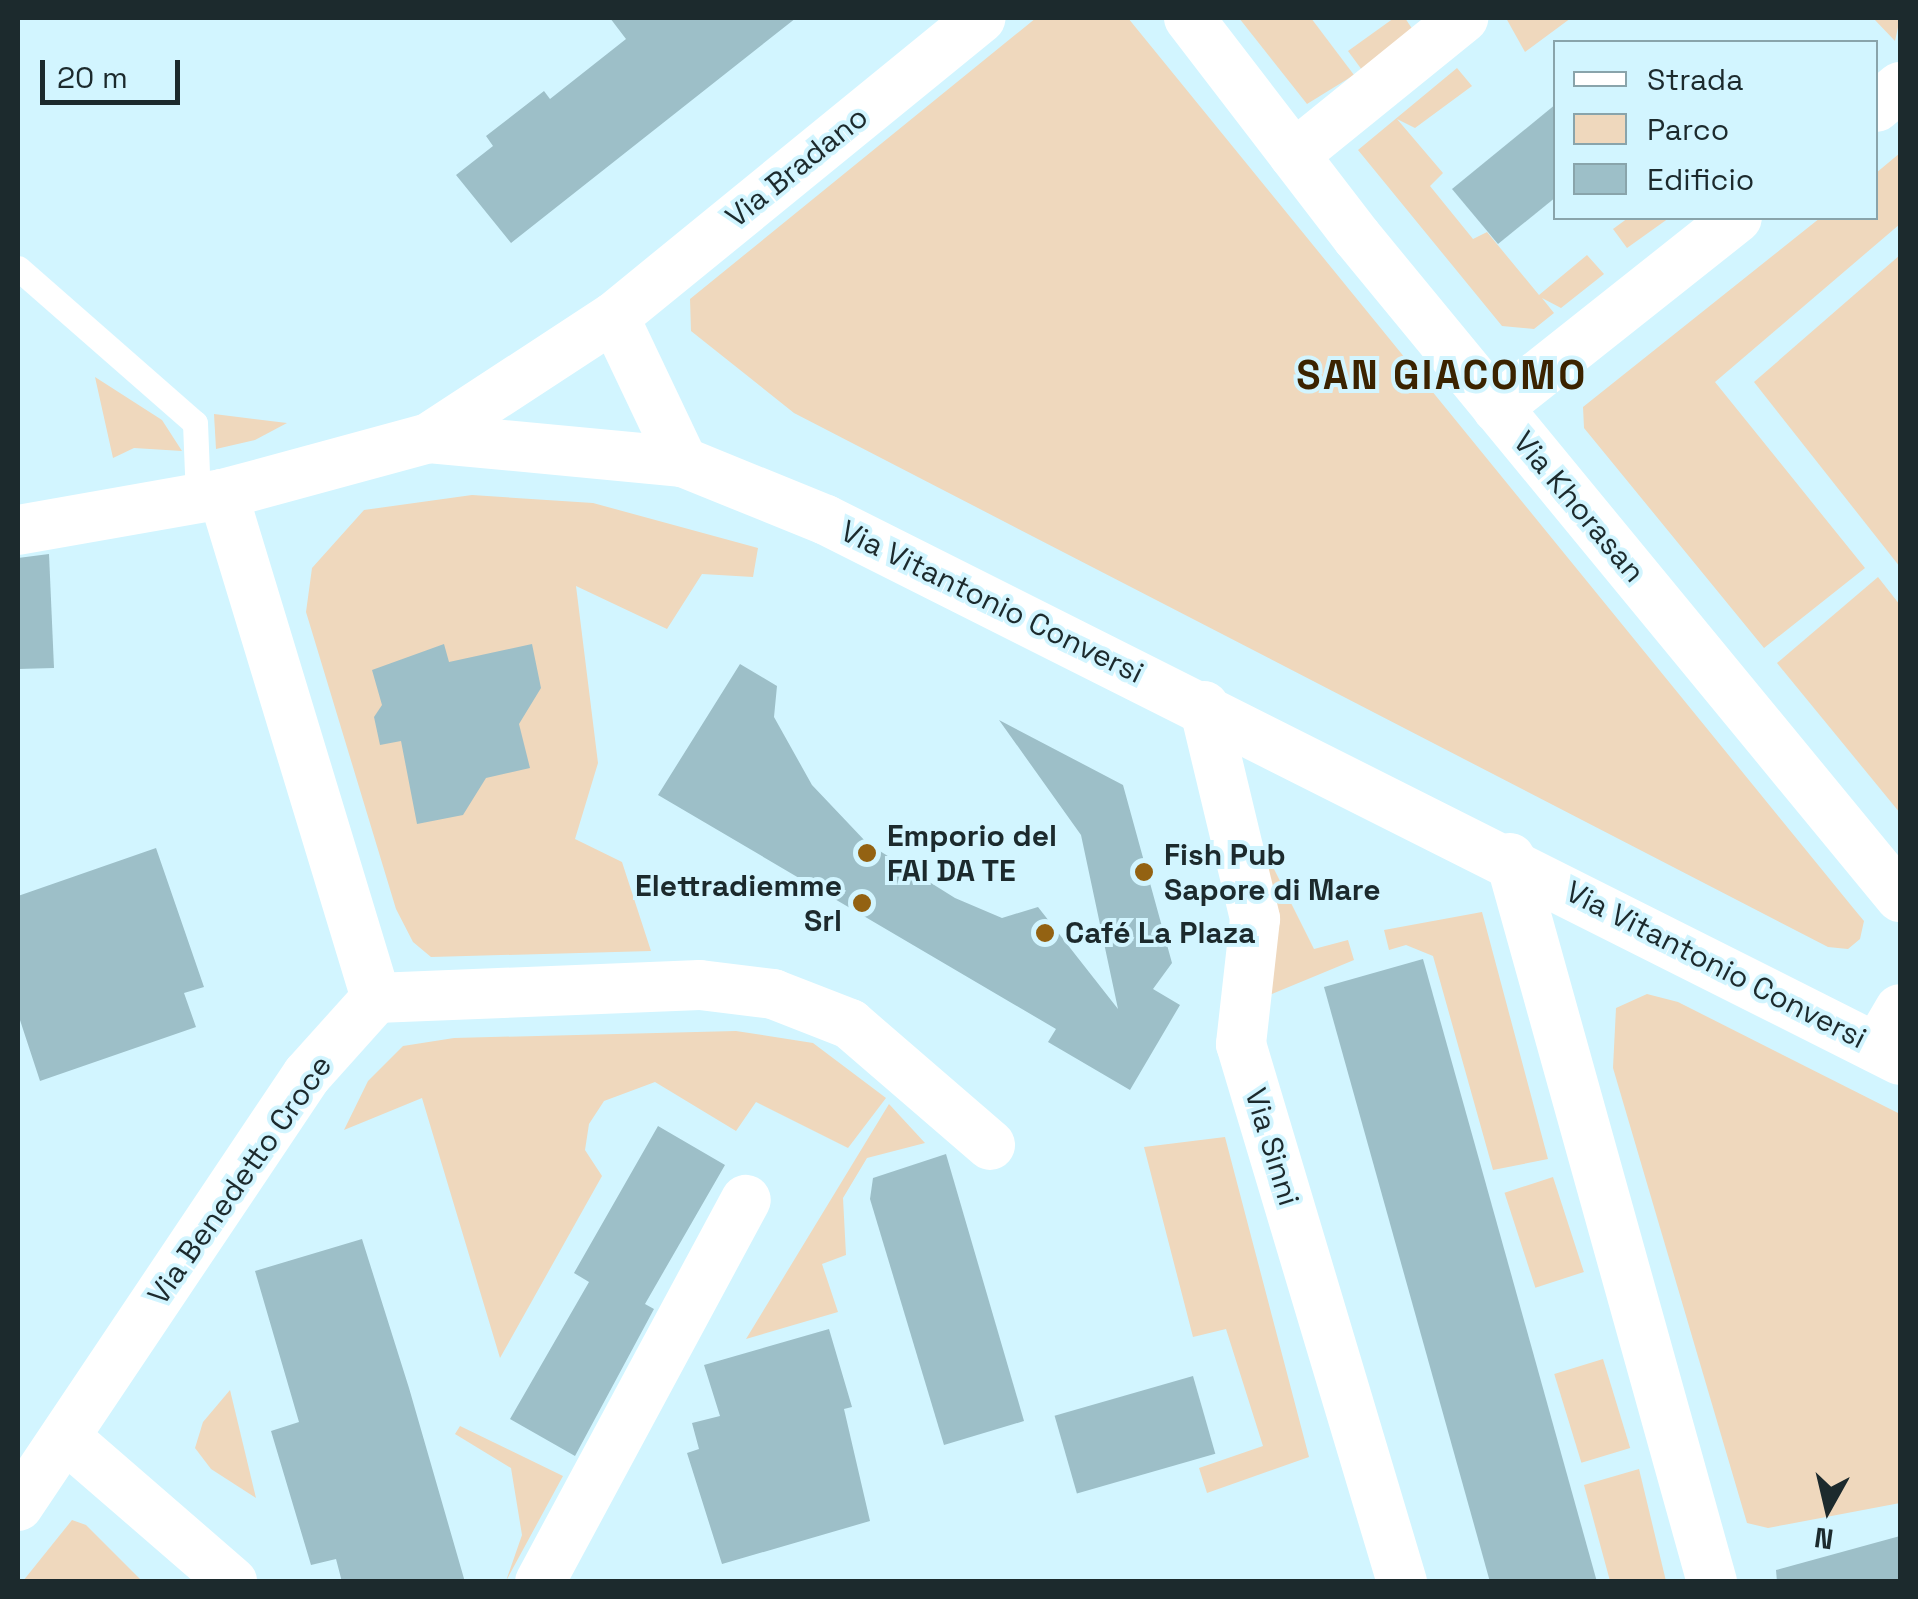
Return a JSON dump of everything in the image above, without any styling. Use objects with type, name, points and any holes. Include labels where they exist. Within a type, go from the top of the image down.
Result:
[{"type":"street","name":"Via Bradano","points":[[430,438],[614,317],[980,18]]},
{"type":"street","name":"Via Khorasan","points":[[1189,18],[1498,408],[1900,896]]},
{"type":"street","points":[[1294,155],[1463,18]]},
{"type":"street","points":[[1878,104],[1900,86]]},
{"type":"street","points":[[1498,408],[1734,220]]},
{"type":"street","points":[[614,317],[683,462]]},
{"type":"street","name":"Via Vitantonio Conversi","points":[[18,530],[210,496],[270,476],[430,438],[683,462],[826,520],[1510,858],[1892,1039]]},
{"type":"street","points":[[210,496],[376,998],[700,984],[773,994],[850,1024],[990,1146]]},
{"type":"street","name":"Via Sinni","points":[[1204,706],[1255,919],[1242,1044],[1402,1582]]},
{"type":"street","points":[[1510,858],[1712,1582]]},
{"type":"street","name":"Via Benedetto Croce","points":[[18,1506],[307,1075],[376,998]]},
{"type":"street","points":[[540,1582],[746,1200]]},
{"type":"street","points":[[66,1438],[232,1582]]},
{"type":"lane","points":[[18,268],[194,423],[210,496]]},
{"type":"green space","points":[[1036,18],[1128,18],[1864,921],[1860,939],[1848,949],[1828,947],[794,413],[691,331],[690,299]]},
{"type":"green space","points":[[1239,18],[1311,18],[1354,75],[1307,104]]},
{"type":"green space","points":[[1394,18],[1405,18],[1413,30],[1362,70],[1348,51]]},
{"type":"green space","points":[[1506,18],[1571,18],[1525,52]]},
{"type":"green space","points":[[1875,18],[1900,18],[1895,41],[1874,19]]},
{"type":"green space","points":[[1457,68],[1472,86],[1415,128],[1397,119],[1443,173],[1430,186],[1473,239],[1487,232],[1539,295],[1587,255],[1604,274],[1561,308],[1542,298],[1554,313],[1534,329],[1502,326],[1358,150]]},
{"type":"green space","points":[[1900,153],[1900,224],[1715,382],[1865,568],[1764,648],[1584,428],[1583,407],[1817,220],[1878,220],[1878,171]]},
{"type":"green space","points":[[1625,220],[1666,220],[1627,248],[1613,229]]},
{"type":"green space","points":[[1900,255],[1900,567],[1754,382]]},
{"type":"green space","points":[[95,377],[162,420],[182,451],[134,448],[113,458]]},
{"type":"green space","points":[[214,414],[287,423],[255,440],[216,449]]},
{"type":"green space","points":[[472,495],[593,503],[758,548],[753,577],[702,574],[667,629],[576,586],[598,763],[575,839],[622,862],[651,951],[431,957],[413,942],[396,909],[306,612],[312,568],[364,510]]},
{"type":"green space","points":[[1878,577],[1900,605],[1900,813],[1777,663]]},
{"type":"green space","points":[[1260,841],[1314,949],[1348,940],[1354,960],[1255,1001]]},
{"type":"green space","points":[[1482,912],[1548,1159],[1493,1170],[1433,956],[1406,945],[1389,950],[1384,930]]},
{"type":"green space","points":[[1647,994],[1678,1002],[1900,1114],[1900,1503],[1768,1528],[1747,1523],[1613,1068],[1616,1008]]},
{"type":"green space","points":[[736,1031],[813,1043],[886,1098],[848,1148],[756,1102],[736,1131],[655,1082],[604,1101],[589,1124],[585,1150],[602,1176],[500,1358],[422,1098],[344,1130],[368,1081],[403,1046],[454,1038]]},
{"type":"green space","points":[[889,1104],[925,1143],[867,1158],[843,1198],[846,1255],[822,1264],[838,1312],[746,1339]]},
{"type":"green space","points":[[1225,1137],[1309,1457],[1207,1493],[1199,1468],[1263,1446],[1226,1329],[1193,1337],[1144,1147]]},
{"type":"green space","points":[[1553,1177],[1584,1272],[1535,1288],[1504,1193]]},
{"type":"green space","points":[[1603,1359],[1630,1448],[1581,1463],[1554,1374]]},
{"type":"green space","points":[[230,1390],[256,1498],[211,1469],[195,1448],[203,1422]]},
{"type":"green space","points":[[460,1426],[563,1476],[506,1581],[522,1535],[511,1468],[455,1434]]},
{"type":"green space","points":[[1639,1469],[1666,1581],[1610,1581],[1584,1485]]},
{"type":"green space","points":[[72,1520],[86,1525],[142,1581],[23,1581]]},
{"type":"building","points":[[610,18],[796,18],[511,243],[456,175],[493,146],[486,136],[544,91],[550,99],[626,39]]},
{"type":"building","points":[[1553,106],[1553,199],[1498,244],[1452,189]]},
{"type":"building","points":[[49,554],[54,668],[18,669],[18,558]]},
{"type":"building","points":[[444,644],[449,662],[532,644],[541,688],[519,724],[530,768],[486,778],[463,815],[417,824],[401,741],[380,745],[374,717],[382,705],[372,670]]},
{"type":"building","points":[[740,664],[777,686],[774,717],[812,785],[867,843],[955,898],[1002,918],[1038,907],[1118,1009],[1081,835],[999,720],[1123,785],[1172,963],[1153,989],[1180,1005],[1130,1090],[1048,1042],[1056,1029],[658,795]]},
{"type":"building","points":[[156,848],[204,987],[184,993],[196,1027],[40,1081],[18,1014],[18,896]]},
{"type":"building","points":[[1423,959],[1597,1582],[1490,1582],[1324,987]]},
{"type":"building","points":[[658,1126],[725,1165],[645,1304],[654,1309],[575,1456],[510,1419],[589,1282],[574,1273]]},
{"type":"building","points":[[946,1154],[1024,1421],[944,1445],[870,1199],[873,1178]]},
{"type":"building","points":[[362,1239],[465,1582],[342,1582],[336,1559],[311,1565],[271,1431],[299,1422],[255,1271]]},
{"type":"building","points":[[829,1329],[852,1407],[844,1409],[870,1521],[722,1564],[687,1453],[699,1449],[692,1423],[720,1416],[704,1365]]},
{"type":"building","points":[[1193,1376],[1215,1454],[1077,1494],[1055,1416]]},
{"type":"building","points":[[1900,1536],[1900,1582],[1777,1582],[1776,1570]]},
{"type":"place","name":"Emporio del FAI DA TE","points":[[867,853]]},
{"type":"place","name":"Fish Pub Sapore di Mare","points":[[1144,872]]},
{"type":"place","name":"Elettradiemme Srl","points":[[862,903]]},
{"type":"place","name":"Café La Plaza","points":[[1045,933]]},
{"type":"district","name":"SAN GIACOMO","points":[[1442,376]]}]
